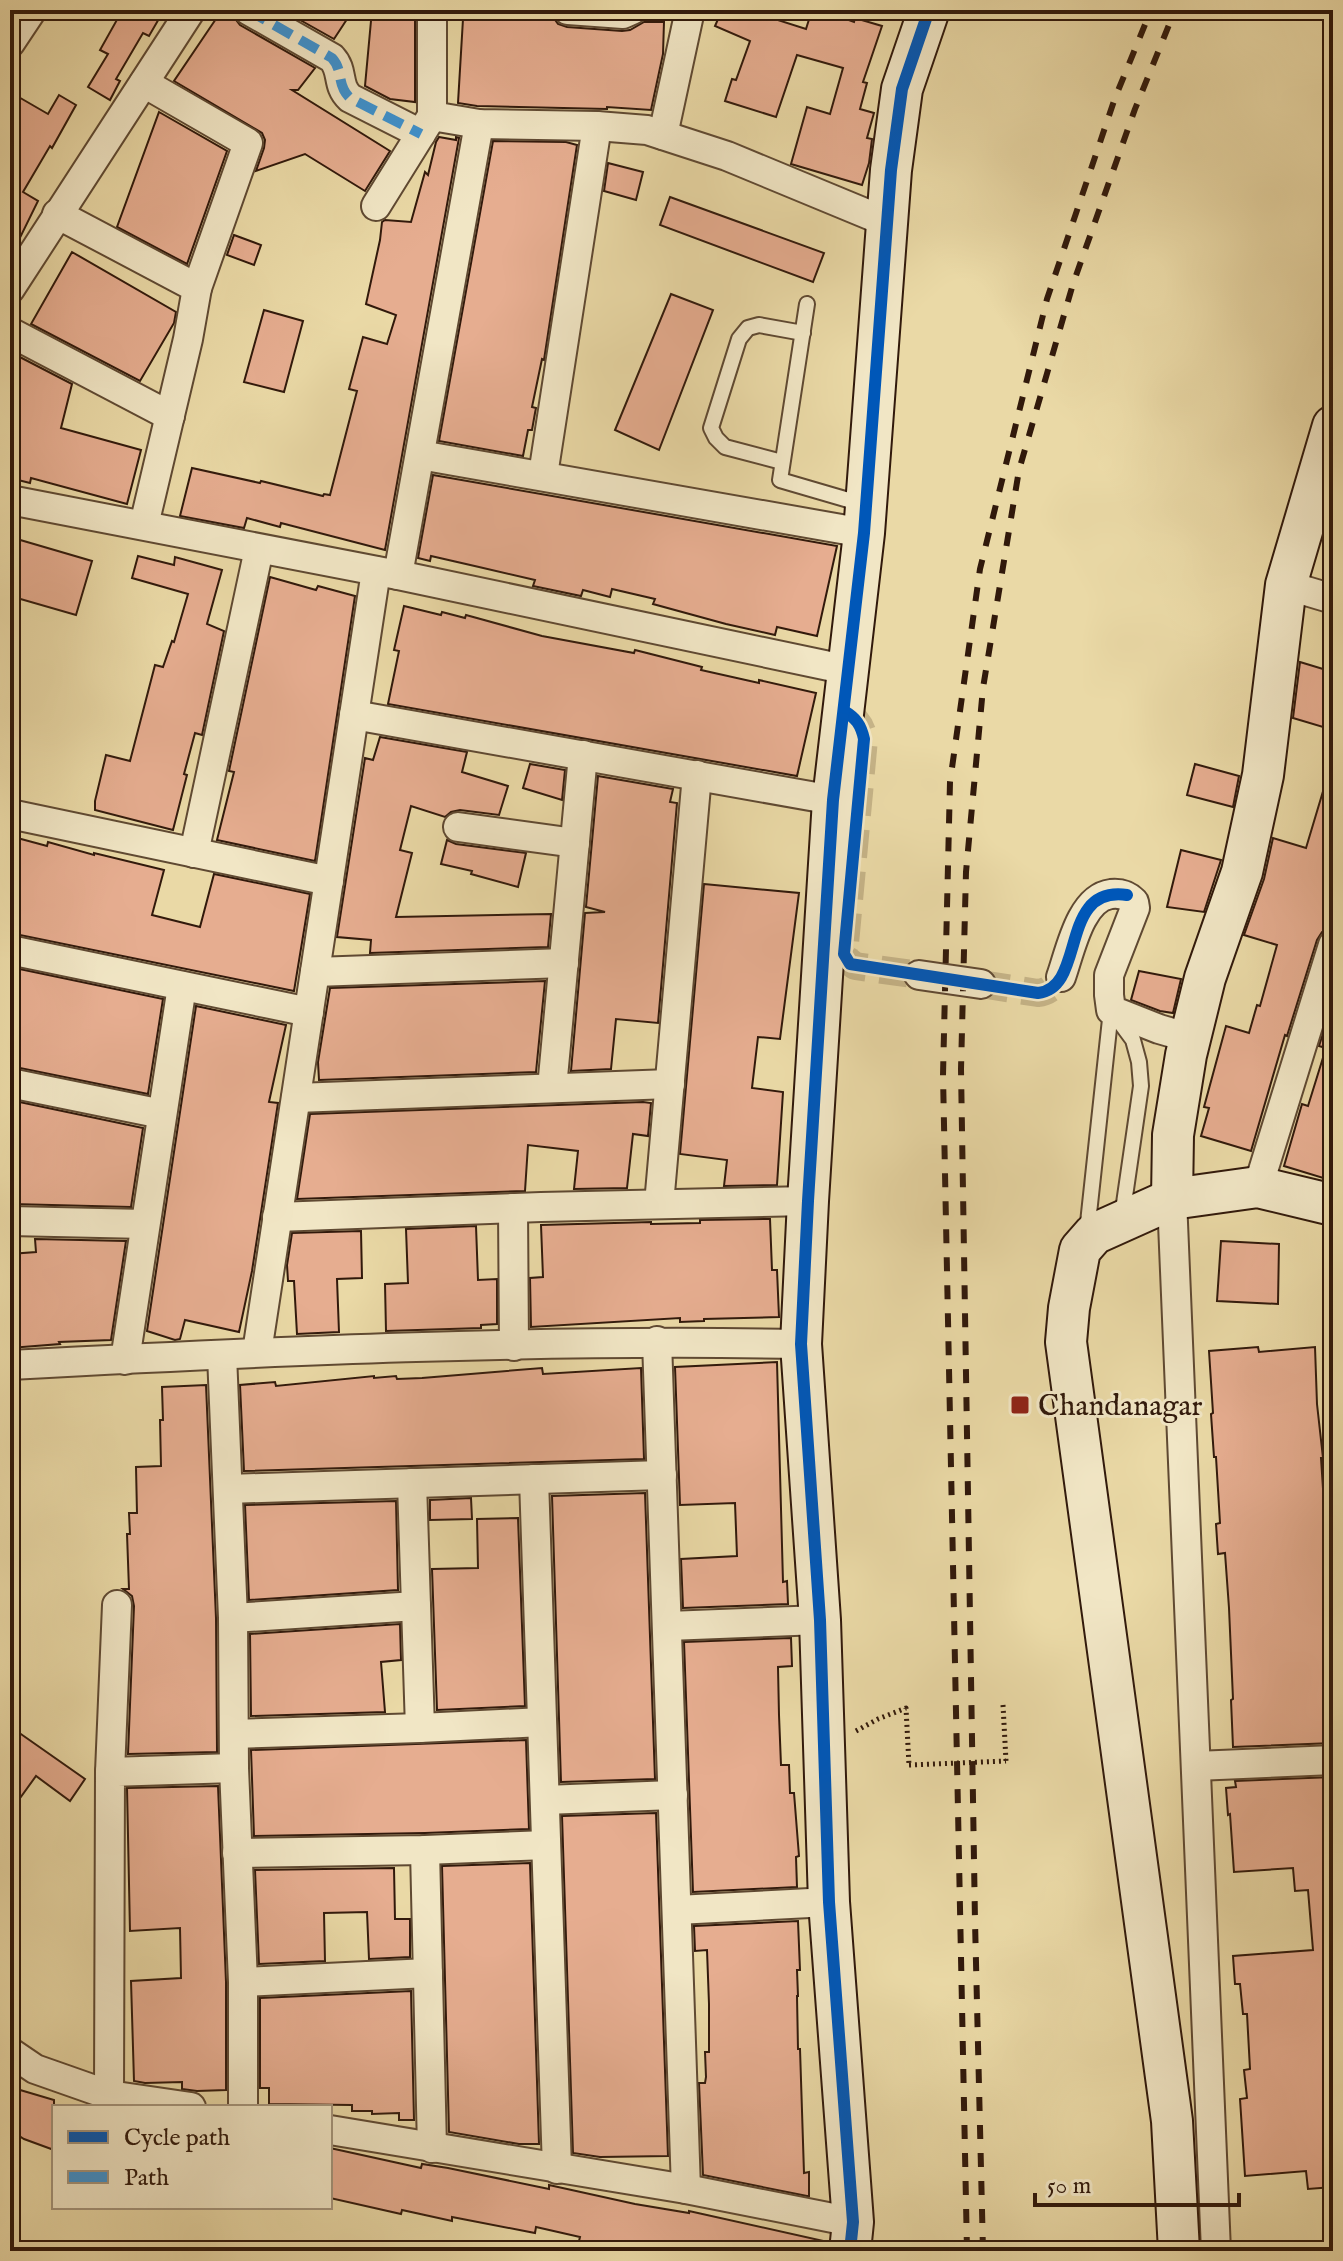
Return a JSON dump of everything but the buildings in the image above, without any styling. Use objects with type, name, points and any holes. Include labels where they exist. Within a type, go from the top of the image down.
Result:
[{"type":"street","points":[[10,43],[32,10]]},
{"type":"street","points":[[10,289],[191,10]]},
{"type":"street","points":[[248,10],[332,58],[339,65],[342,90],[350,98],[426,125],[597,126],[647,130],[727,156],[889,223]]},
{"type":"street","points":[[376,206],[426,125],[432,10]]},
{"type":"street","points":[[568,10],[623,14],[632,10]]},
{"type":"street","points":[[663,135],[690,10]]},
{"type":"street","points":[[332,2130],[686,2189],[851,2236],[829,1902],[820,1620],[801,1344],[833,800],[865,519],[891,170],[902,89],[929,10]]},
{"type":"street","points":[[144,83],[248,143],[197,288],[144,525]]},
{"type":"street","points":[[257,1352],[354,715],[387,573],[420,455],[479,124]]},
{"type":"street","points":[[543,475],[597,126]]},
{"type":"street","points":[[57,214],[197,288]]},
{"type":"street","points":[[10,332],[170,416]]},
{"type":"street","points":[[1179,2251],[1195,2194],[1210,2110],[1172,1199],[1173,1135],[1190,1038],[1205,978],[1242,872],[1263,775],[1286,585],[1333,426]]},
{"type":"street","points":[[420,455],[865,519]]},
{"type":"street","points":[[10,500],[387,573],[848,670]]},
{"type":"street","points":[[194,853],[259,549]]},
{"type":"street","points":[[1286,585],[1333,599]]},
{"type":"street","points":[[354,715],[833,800]]},
{"type":"street","points":[[552,1088],[583,755]]},
{"type":"street","points":[[659,1204],[697,775]]},
{"type":"street","points":[[10,814],[329,881]]},
{"type":"street","points":[[458,827],[575,843]]},
{"type":"street","points":[[1061,977],[1079,926],[1095,899],[1116,894],[1131,898],[1135,908],[1109,975],[1111,1010],[1190,1038]]},
{"type":"street","points":[[1258,1187],[1333,945]]},
{"type":"street","points":[[10,950],[309,1012]]},
{"type":"street","points":[[315,972],[564,963]]},
{"type":"street","points":[[919,975],[981,984]]},
{"type":"street","points":[[125,1360],[182,986]]},
{"type":"street","points":[[10,1083],[162,1114]]},
{"type":"street","points":[[296,1098],[670,1084]]},
{"type":"street","points":[[1216,2251],[1172,2121],[1066,1342],[1069,1308],[1083,1246],[1094,1234],[1172,1199],[1258,1187],[1333,1205]]},
{"type":"street","points":[[277,1217],[808,1201]]},
{"type":"street","points":[[513,1208],[514,1346]]},
{"type":"street","points":[[10,1221],[145,1224]]},
{"type":"street","points":[[10,1365],[257,1352],[657,1341],[801,1344]]},
{"type":"street","points":[[657,1341],[686,2189]]},
{"type":"street","points":[[222,1355],[233,1618],[234,1768],[243,1982],[243,2105]]},
{"type":"street","points":[[228,1489],[662,1475]]},
{"type":"street","points":[[534,1479],[557,2169]]},
{"type":"street","points":[[412,1483],[420,1728]]},
{"type":"street","points":[[109,2095],[110,1772],[117,1605]]},
{"type":"street","points":[[233,1618],[416,1606]]},
{"type":"street","points":[[668,1626],[820,1620]]},
{"type":"street","points":[[234,1734],[542,1722]]},
{"type":"street","points":[[1196,1766],[1333,1760]]},
{"type":"street","points":[[110,1772],[234,1768]]},
{"type":"street","points":[[545,1800],[673,1795]]},
{"type":"street","points":[[237,1853],[546,1845]]},
{"type":"street","points":[[425,1850],[432,2148]]},
{"type":"street","points":[[677,1910],[829,1902]]},
{"type":"street","points":[[243,1982],[428,1973]]},
{"type":"street","points":[[10,2052],[35,2069],[109,2095],[177,2105]]},
{"type":"street","points":[[1172,2121],[1210,2110]]},
{"type":"lane","points":[[807,304],[780,480],[865,519]]},
{"type":"lane","points":[[782,462],[725,447],[711,428],[739,339],[748,328],[759,325],[803,333]]},
{"type":"lane","points":[[1111,1010],[1133,1040],[1141,1086],[1121,1222]]},
{"type":"lane","points":[[1083,1246],[1111,1010]]},
{"type":"path","points":[[823,1749],[878,1719],[906,1708],[909,1765],[1006,1761],[1003,1705]]},
{"type":"tunnel","points":[[844,711],[857,722],[864,739],[844,954],[855,966],[919,975]]},
{"type":"tunnel","points":[[981,984],[1038,993],[1048,990],[1061,977]]},
{"type":"railway","points":[[967,2251],[943,1075],[950,782],[980,569],[1047,299],[1115,98],[1151,10]]},
{"type":"railway","points":[[983,2251],[961,1069],[966,872],[983,688],[1019,470],[1073,284],[1135,109],[1175,10]]},
{"type":"marked path","points":[[248,10],[332,58],[350,98],[421,134]]},
{"type":"cycle path","points":[[850,2251],[853,2222],[829,1902],[820,1620],[801,1344],[833,800],[864,533],[891,170],[902,89],[929,10]]},
{"type":"cycle path","points":[[844,711],[857,722],[864,739],[844,954],[850,964],[1038,993],[1053,987],[1063,974],[1081,920],[1091,905],[1105,896],[1127,895]]},
{"type":"place","name":"Chandanagar","points":[[1020,1405]]}]
